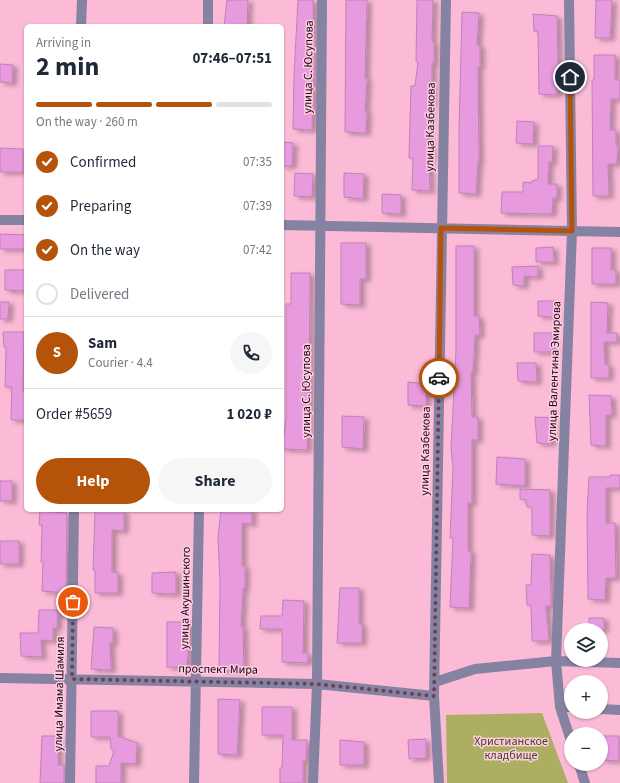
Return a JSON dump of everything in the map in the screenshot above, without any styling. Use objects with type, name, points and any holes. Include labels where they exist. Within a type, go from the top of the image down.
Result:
[{"type":"street","points":[[81,24],[82,0]]},
{"type":"street","points":[[208,0],[208,24]]},
{"type":"street","name":"улица С. Юсупова","points":[[313,783],[317,684],[322,0]]},
{"type":"street","name":"улица Казбекова","points":[[439,783],[434,682],[446,0]]},
{"type":"street","name":"улица Валентина Эмирова","points":[[566,727],[560,707],[556,662],[572,231],[569,0]]},
{"type":"street","points":[[0,220],[24,220]]},
{"type":"street","points":[[284,226],[620,232]]},
{"type":"street","name":"улица Имама Шамиля","points":[[70,783],[74,512]]},
{"type":"street","name":"улица Акушинского","points":[[194,783],[200,512]]},
{"type":"street","points":[[434,682],[475,669],[556,662],[620,663]]},
{"type":"street","name":"проспект Мира","points":[[0,678],[317,684],[434,696]]},
{"type":"street","points":[[608,709],[620,710]]},
{"type":"street","points":[[581,771],[585,783]]},
{"type":"green space","name":"Христианское кладбище","points":[[542,713],[568,783],[447,783],[446,715]]},
{"type":"building","points":[[227,0],[248,0],[247,24],[224,24]]},
{"type":"building","points":[[298,0],[313,0],[314,65],[312,130],[293,129]]},
{"type":"building","points":[[346,0],[367,0],[365,78],[367,78],[365,111],[367,111],[366,133],[345,132]]},
{"type":"building","points":[[417,0],[433,0],[432,41],[434,42],[434,63],[432,63],[432,104],[430,104],[428,142],[431,142],[431,158],[429,158],[430,191],[412,190],[413,158],[409,158],[411,86],[415,86],[418,62],[416,62]]},
{"type":"building","points":[[596,0],[612,0],[610,38],[595,38]]},
{"type":"building","points":[[462,12],[479,13],[477,45],[480,46],[480,67],[478,67],[479,162],[476,194],[459,193]]},
{"type":"building","points":[[533,14],[557,16],[557,95],[539,94],[538,32],[534,31]]},
{"type":"building","points":[[594,55],[615,55],[615,80],[620,80],[620,99],[611,99],[610,130],[616,130],[616,145],[618,145],[617,164],[608,164],[609,196],[593,196],[592,80],[594,80]]},
{"type":"building","points":[[0,64],[13,65],[12,83],[0,82]]},
{"type":"building","points":[[517,121],[534,122],[533,144],[516,143]]},
{"type":"building","points":[[284,142],[293,143],[292,166],[284,166]]},
{"type":"building","points":[[538,146],[553,146],[552,163],[549,162],[548,184],[557,184],[557,198],[553,198],[552,214],[501,213],[502,192],[523,192],[523,182],[532,183],[532,181],[538,179]]},
{"type":"building","points":[[0,148],[23,149],[23,172],[0,172]]},
{"type":"building","points":[[295,173],[313,174],[312,197],[294,196]]},
{"type":"building","points":[[344,173],[364,174],[363,199],[344,197]]},
{"type":"building","points":[[382,194],[401,195],[401,214],[382,213]]},
{"type":"building","points":[[0,234],[24,235],[24,249],[0,249]]},
{"type":"building","points":[[341,243],[366,243],[366,279],[360,279],[360,305],[341,304]]},
{"type":"building","points":[[456,246],[474,246],[474,316],[479,316],[480,335],[475,335],[473,372],[471,372],[472,417],[478,417],[478,440],[472,440],[472,503],[468,503],[468,551],[471,551],[469,608],[450,607],[453,538],[450,538],[453,469],[451,448],[456,350]]},
{"type":"building","points":[[553,247],[554,262],[536,262],[536,248]]},
{"type":"building","points":[[592,248],[611,248],[611,270],[616,270],[616,284],[592,284]]},
{"type":"building","points":[[538,266],[538,277],[524,276],[524,286],[513,285],[512,267]]},
{"type":"building","points":[[5,270],[24,270],[24,291],[5,290]]},
{"type":"building","points":[[291,273],[310,273],[309,410],[307,450],[284,449],[286,417],[286,304],[291,304]]},
{"type":"building","points":[[538,301],[554,301],[554,317],[538,316]]},
{"type":"building","points":[[0,302],[9,302],[8,319],[0,319]]},
{"type":"building","points":[[591,302],[608,303],[607,333],[617,333],[617,342],[604,342],[605,364],[609,365],[609,378],[591,378]]},
{"type":"building","points":[[3,332],[24,332],[24,420],[11,420],[12,387],[5,387],[6,347],[4,347]]},
{"type":"building","points":[[534,333],[552,333],[553,352],[534,352]]},
{"type":"building","points":[[517,363],[536,363],[537,382],[518,381]]},
{"type":"building","points":[[408,382],[427,384],[426,406],[408,405]]},
{"type":"building","points":[[589,395],[611,396],[612,415],[606,415],[606,446],[591,445]]},
{"type":"building","points":[[342,416],[364,417],[363,449],[342,447]]},
{"type":"building","points":[[535,417],[552,418],[551,444],[537,443]]},
{"type":"building","points":[[497,457],[525,459],[525,486],[496,484]]},
{"type":"building","points":[[610,475],[620,475],[620,488],[606,488],[606,523],[615,523],[616,578],[606,578],[605,600],[588,599],[587,513],[589,477],[610,477]]},
{"type":"building","points":[[0,481],[12,481],[12,501],[0,501]]},
{"type":"building","points":[[520,489],[550,490],[550,536],[532,535],[532,507],[527,507],[526,500],[520,499]]},
{"type":"building","points":[[40,512],[67,513],[66,593],[42,591],[42,525],[39,525]]},
{"type":"building","points":[[95,512],[124,512],[124,531],[112,530],[112,572],[118,573],[118,593],[95,593],[95,570],[93,570]]},
{"type":"building","points":[[221,512],[252,512],[252,524],[242,523],[242,566],[245,566],[245,588],[243,588],[241,627],[243,627],[244,671],[219,670],[220,583],[218,537]]},
{"type":"building","points":[[0,541],[19,541],[19,564],[0,564]]},
{"type":"building","points":[[532,554],[550,555],[551,606],[546,606],[549,641],[532,641],[531,605],[527,605],[526,585],[531,585]]},
{"type":"building","points":[[176,572],[176,594],[152,593],[152,573]]},
{"type":"building","points":[[340,588],[359,588],[359,624],[362,624],[362,643],[337,643]]},
{"type":"building","points":[[283,600],[304,601],[303,653],[308,653],[308,663],[282,662],[282,629],[260,629],[261,616],[282,616]]},
{"type":"building","points":[[39,610],[58,610],[57,628],[53,628],[53,641],[41,640],[42,657],[21,656],[20,633],[38,633]]},
{"type":"building","points":[[589,618],[604,618],[604,623],[589,623]]},
{"type":"building","points":[[167,622],[190,622],[187,667],[167,667]]},
{"type":"building","points":[[94,627],[113,628],[113,643],[110,643],[111,670],[91,669]]},
{"type":"building","points":[[218,699],[240,700],[237,755],[218,754]]},
{"type":"building","points":[[262,707],[292,707],[292,740],[307,740],[306,761],[303,761],[303,783],[280,783],[283,735],[262,735]]},
{"type":"building","points":[[91,711],[118,711],[118,736],[137,743],[136,764],[121,763],[121,783],[96,783],[96,766],[109,766],[114,751],[111,749],[110,737],[91,737]]},
{"type":"building","points":[[42,736],[58,736],[58,765],[64,765],[64,783],[40,783]]},
{"type":"building","points":[[608,736],[619,736],[619,761],[608,760]]},
{"type":"building","points":[[426,739],[426,758],[409,759],[408,740]]},
{"type":"building","points":[[340,740],[364,742],[364,765],[340,765]]},
{"type":"way so far","points":[[73,602],[72,679],[317,684],[434,696],[439,378]]},
{"type":"route","points":[[439,378],[441,228],[572,231],[570,77]]}]
